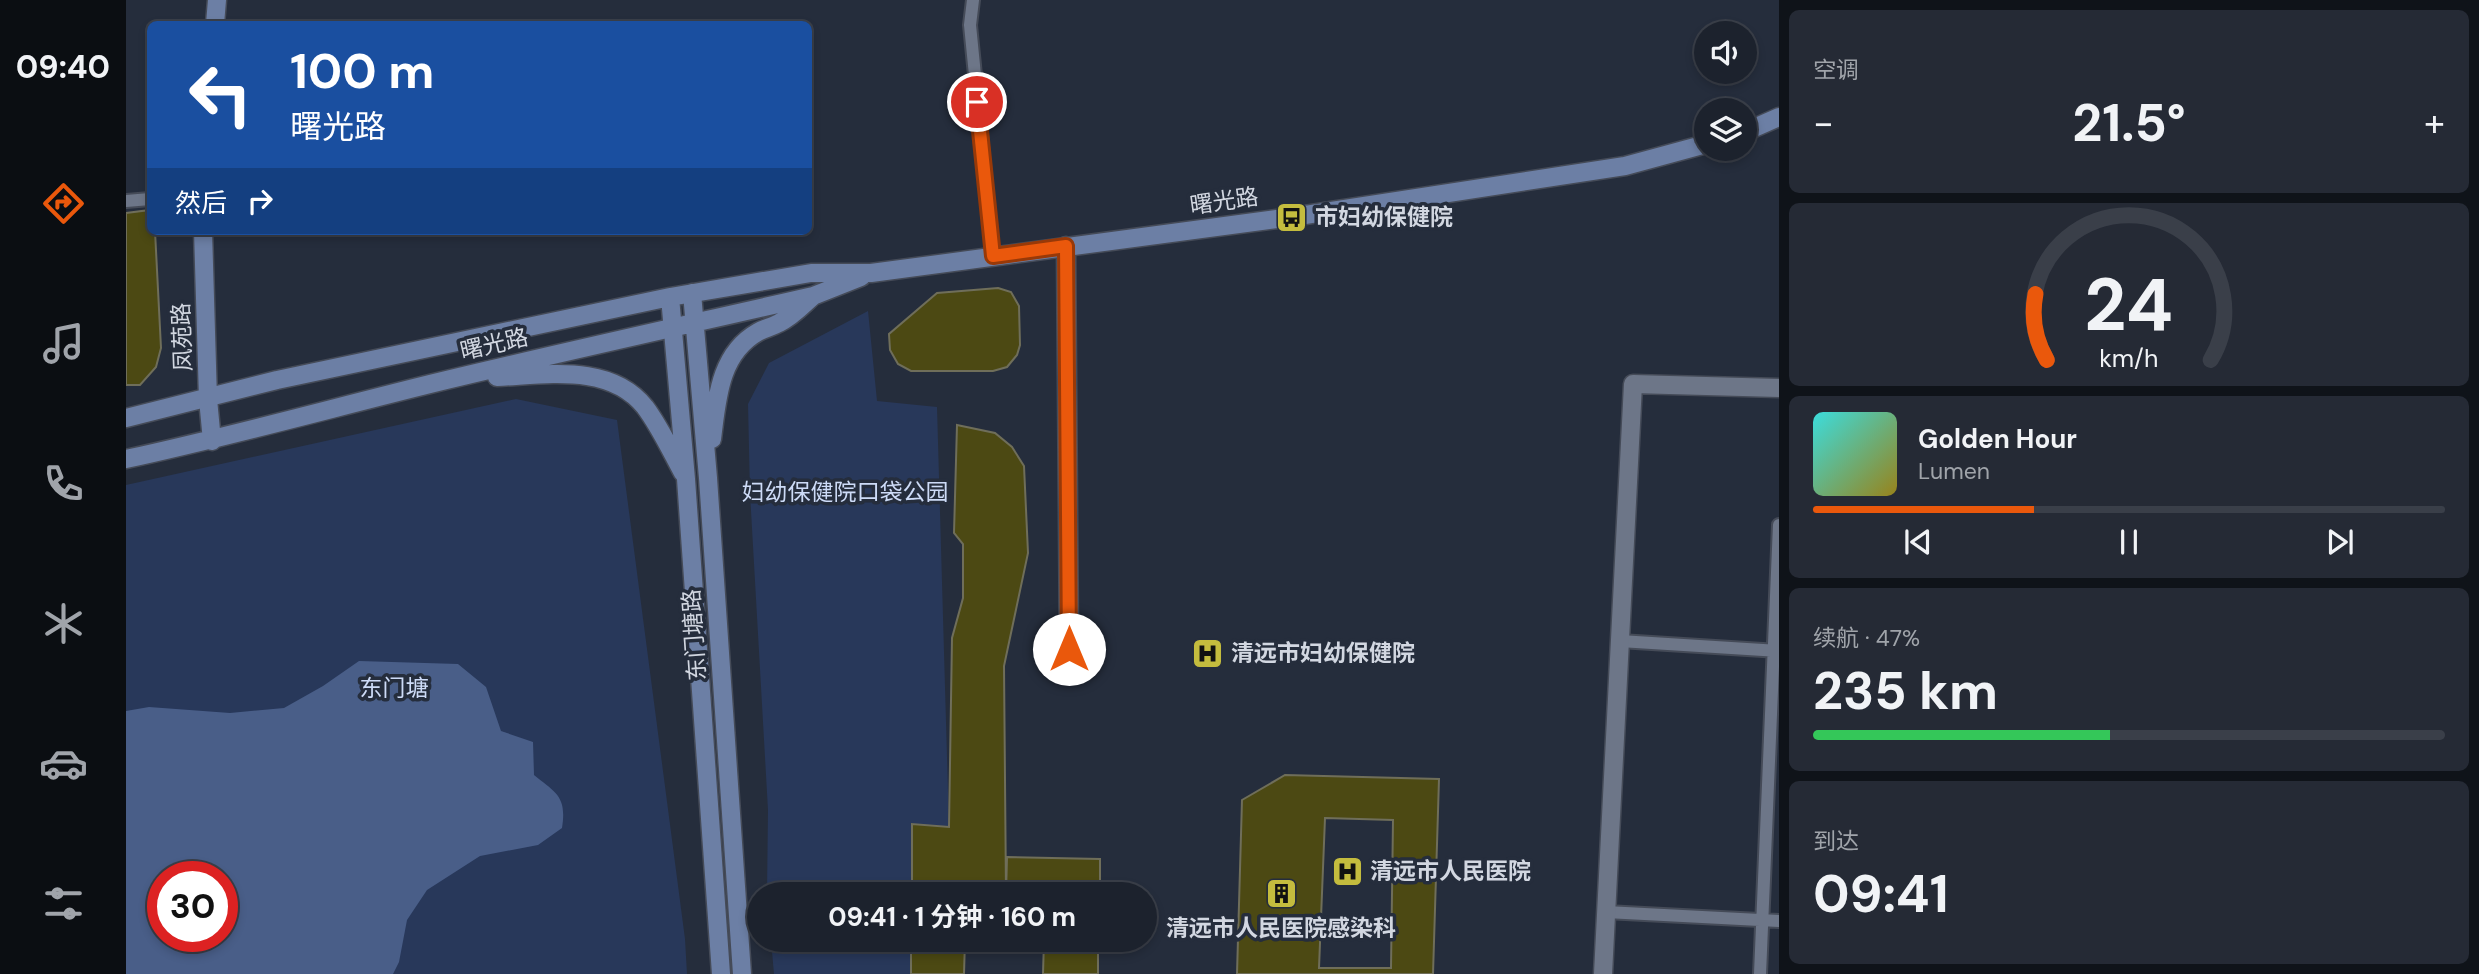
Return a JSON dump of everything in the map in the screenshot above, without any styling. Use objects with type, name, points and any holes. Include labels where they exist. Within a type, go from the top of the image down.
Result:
[{"type":"main road","points":[[215,21],[217,0]]},
{"type":"main road","points":[[1757,127],[1779,117]]},
{"type":"main road","name":"曙光路","points":[[126,418],[277,380],[692,293],[811,273],[871,273],[1292,216],[1625,166],[1694,147]]},
{"type":"main road","name":"凤苑路","points":[[203,235],[208,399],[212,440]]},
{"type":"main road","name":"曙光路","points":[[126,459],[458,378],[813,296],[871,273]]},
{"type":"main road","name":"东门塘路","points":[[692,293],[708,478],[742,974]]},
{"type":"main road","points":[[708,478],[718,391],[729,363],[745,341],[795,314],[813,296]]},
{"type":"main road","name":"东门塘路","points":[[670,297],[686,479],[721,974]]},
{"type":"main road","points":[[458,378],[571,375],[609,380],[633,394],[643,405],[686,479]]},
{"type":"street","points":[[1066,246],[1069,649]]},
{"type":"street","points":[[1603,974],[1633,384],[1779,388]]},
{"type":"lane","points":[[973,0],[970,25],[993,256]]},
{"type":"lane","points":[[126,201],[147,198]]},
{"type":"lane","points":[[1760,974],[1776,651],[1779,525]]},
{"type":"lane","points":[[1620,641],[1776,651]]},
{"type":"lane","points":[[1606,912],[1779,921]]},
{"type":"green space","name":"妇幼保健院口袋公园","points":[[868,311],[877,401],[937,407],[949,827],[912,824],[912,882],[767,882],[768,810],[750,493],[748,404],[769,363]]},
{"type":"green space","name":"东门塘","points":[[516,399],[617,420],[685,939],[687,974],[126,974],[126,485]]},
{"type":"green space","points":[[772,952],[912,952],[911,974],[774,974]]},
{"type":"shaded area","name":"东门塘","points":[[359,661],[458,664],[486,687],[501,731],[533,742],[534,775],[558,796],[563,809],[562,828],[538,845],[480,856],[427,890],[407,920],[399,962],[393,974],[126,974],[126,711],[149,707],[230,713],[284,708]]},
{"type":"building","points":[[147,210],[147,235],[155,235],[161,348],[156,367],[140,385],[126,385],[126,213]]},
{"type":"building","points":[[998,288],[1011,292],[1019,306],[1020,345],[1017,355],[1007,367],[993,371],[911,371],[898,364],[890,350],[889,334],[937,293]]},
{"type":"building","points":[[957,425],[995,433],[1012,447],[1024,466],[1028,553],[1004,666],[1006,882],[912,882],[912,824],[949,827],[952,638],[963,598],[963,544],[954,533]]},
{"type":"building","name":"清远市人民医院感染科","points":[[1285,775],[1439,779],[1433,974],[1237,974],[1242,800]],"holes":[[[1325,818],[1393,820],[1391,968],[1319,968]]]},
{"type":"building","points":[[1007,857],[1100,859],[1100,882],[1006,882]]},
{"type":"building","points":[[911,952],[965,952],[964,974],[911,974]]},
{"type":"building","points":[[1044,952],[1098,952],[1098,974],[1043,974]]},
{"type":"place","name":"市妇幼保健院","points":[[1292,217]]},
{"type":"place","name":"清远市妇幼保健院","points":[[1208,653]]},
{"type":"place","name":"清远市人民医院","points":[[1347,871]]},
{"type":"place","name":"清远市人民医院感染科","points":[[1281,894]]},
{"type":"route","points":[[977,102],[993,256],[1066,246],[1069,649]]}]
